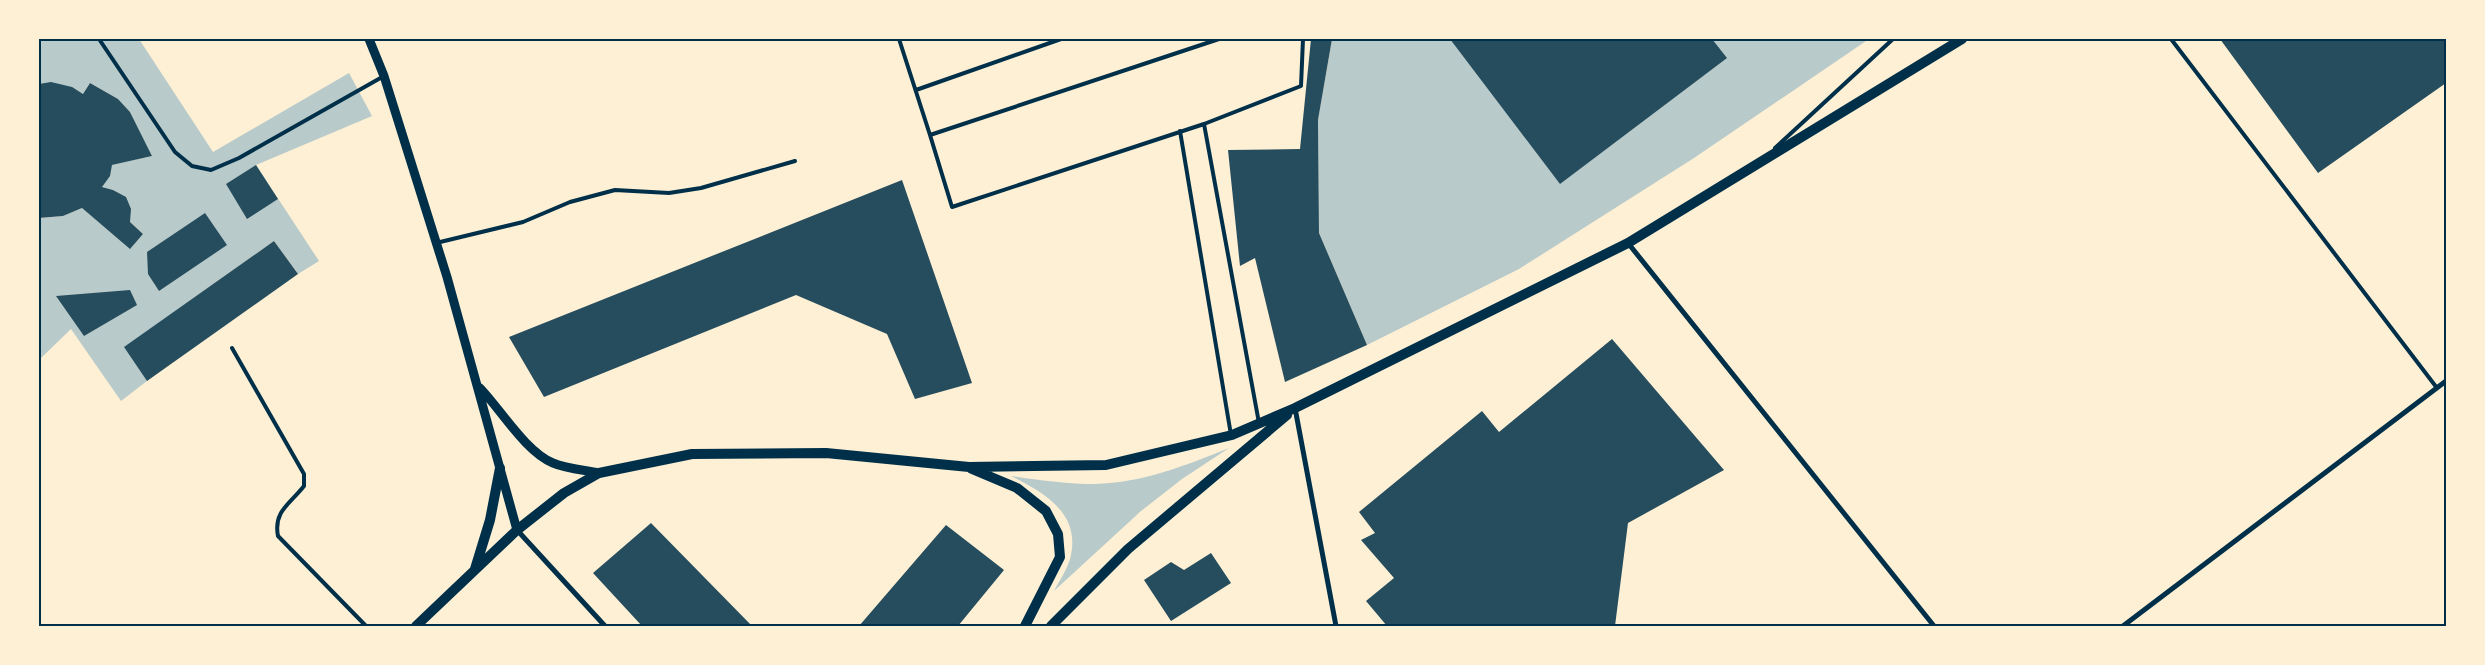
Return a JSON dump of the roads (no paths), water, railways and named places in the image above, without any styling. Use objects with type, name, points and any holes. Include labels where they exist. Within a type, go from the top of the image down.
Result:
[{"type":"main road","points":[[416,626],[517,530],[564,493],[599,473],[692,454],[826,454],[969,467],[1106,465],[1232,435],[1295,408],[1628,243],[1962,39]]},
{"type":"main road","points":[[1051,626],[1128,549],[1295,408]]},
{"type":"main road","points":[[969,467],[1017,488],[1046,510],[1058,534],[1060,557],[1025,626]]},
{"type":"main road","points":[[474,570],[490,520],[500,468]]},
{"type":"street","points":[[369,39],[384,76],[436,243],[478,386],[517,530],[605,626]]},
{"type":"street","points":[[1628,243],[1934,626]]},
{"type":"street","points":[[2123,626],[2446,381]]},
{"type":"street","points":[[478,386],[497,405],[524,441],[552,463],[599,473]]},
{"type":"street","points":[[1295,408],[1336,626]]},
{"type":"lane","points":[[100,39],[175,152],[192,166],[211,170],[240,158],[384,76]]},
{"type":"lane","points":[[899,39],[952,206],[1204,124],[1301,86],[1303,39]]},
{"type":"lane","points":[[916,90],[1061,39]]},
{"type":"lane","points":[[930,135],[1218,39]]},
{"type":"lane","points":[[1750,170],[1849,82],[1892,39]]},
{"type":"lane","points":[[2171,39],[2437,388]]},
{"type":"lane","points":[[1204,124],[1259,423]]},
{"type":"lane","points":[[1180,131],[1232,435]]},
{"type":"lane","points":[[436,243],[523,222],[570,202],[615,190],[669,193],[700,188],[795,161]]},
{"type":"lane","points":[[232,348],[304,474],[304,486],[282,510],[275,524],[278,536],[366,626]]}]
